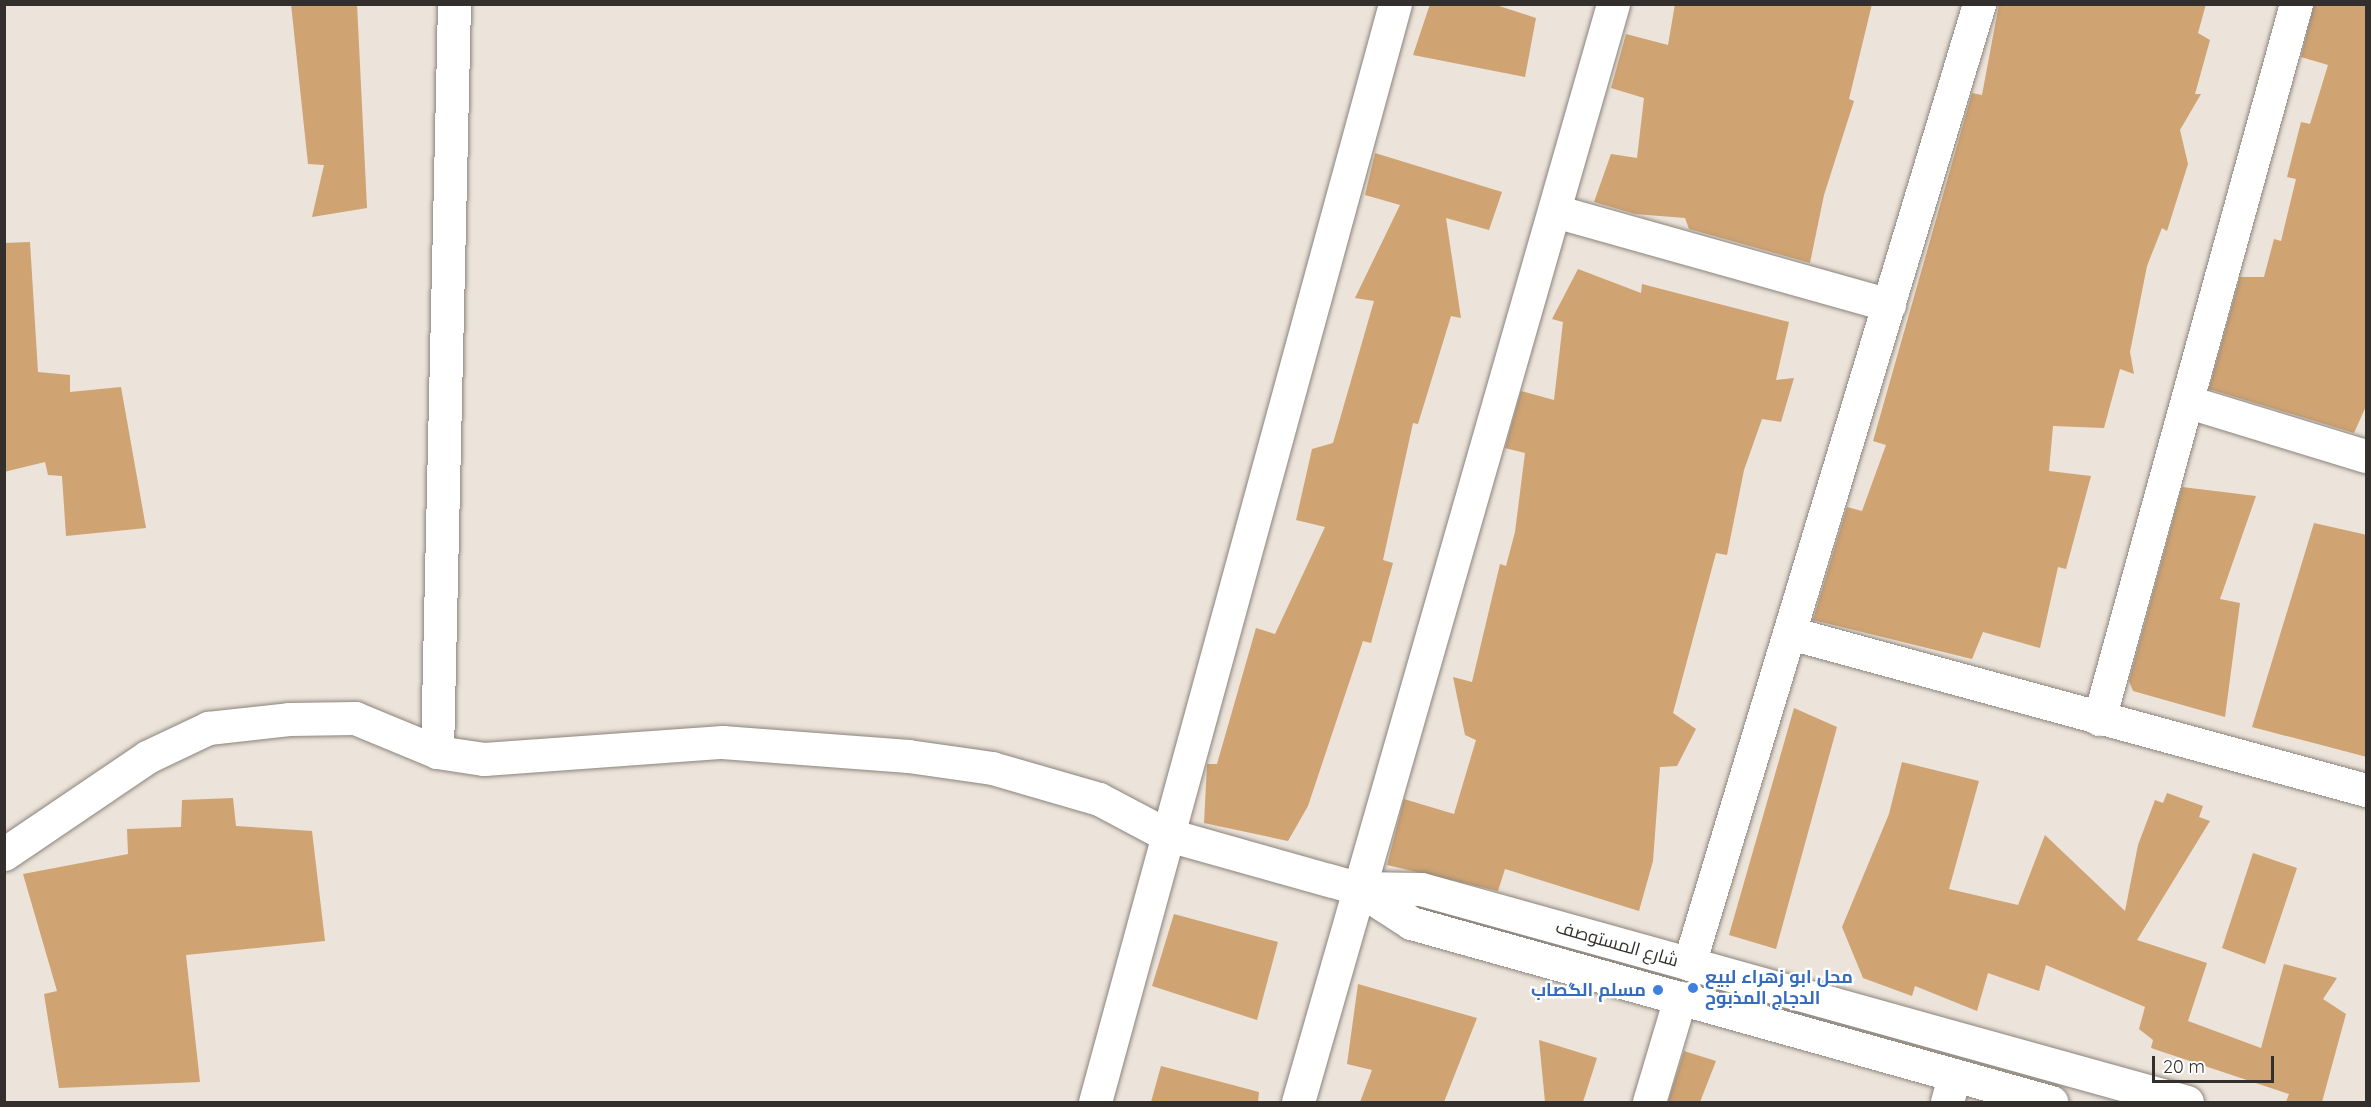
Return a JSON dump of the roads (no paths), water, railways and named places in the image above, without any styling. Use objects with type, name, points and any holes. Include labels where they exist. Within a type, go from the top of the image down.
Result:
[{"type":"street","points":[[437,752],[454,4]]},
{"type":"street","points":[[1095,1102],[1165,834],[1395,4]]},
{"type":"street","points":[[1298,1102],[1357,888],[1613,4]]},
{"type":"street","points":[[1649,1102],[1979,4]]},
{"type":"street","points":[[2099,718],[2189,402],[2296,4]]},
{"type":"street","points":[[1555,210],[1889,305]]},
{"type":"street","points":[[2189,402],[2367,456]]},
{"type":"street","points":[[1790,633],[2367,790]]},
{"type":"street","name":"شارع المستوصف","points":[[4,854],[147,758],[208,728],[355,718],[437,752],[484,759],[722,742],[819,746],[992,768],[1099,799],[1165,834],[1357,888],[1421,889],[2187,1102]]},
{"type":"street","name":"شارع المستوصف","points":[[1357,888],[1411,923],[1680,998],[1950,1089],[2051,1102]]},
{"type":"place","name":"محل ابو زهراء لبيع الدجاج المذبوح","points":[[1693,988]]},
{"type":"place","name":"مسلم الگصاب","points":[[1658,990]]}]
